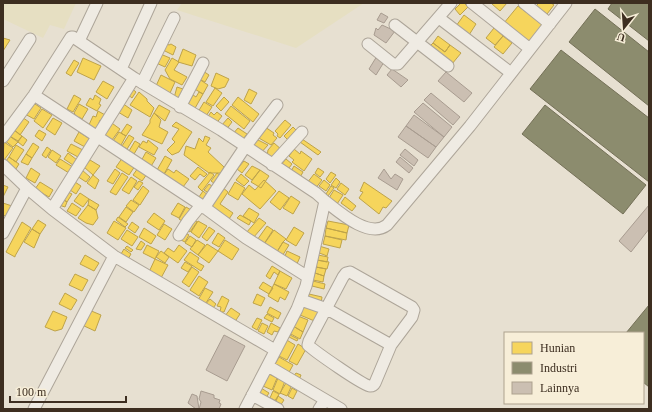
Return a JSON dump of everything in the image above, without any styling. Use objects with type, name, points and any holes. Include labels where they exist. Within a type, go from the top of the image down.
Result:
[{"type":"street","points":[[79,41],[97,3]]},
{"type":"street","points":[[121,69],[151,3]]},
{"type":"street","points":[[368,44],[396,65],[451,3]]},
{"type":"street","points":[[472,3],[530,49]]},
{"type":"street","points":[[524,3],[550,24]]},
{"type":"street","points":[[3,137],[34,95],[70,37],[74,37],[180,107],[221,130],[316,193],[353,223],[368,228],[380,228],[387,225],[470,126],[566,3]]},
{"type":"street","points":[[52,209],[96,137],[138,80],[174,18]]},
{"type":"street","points":[[439,18],[511,73]]},
{"type":"street","points":[[395,25],[448,66]]},
{"type":"street","points":[[3,81],[30,39]]},
{"type":"street","points":[[180,107],[203,63]]},
{"type":"street","points":[[34,95],[203,207],[246,238],[308,277]]},
{"type":"street","points":[[179,235],[188,221],[203,207],[245,147],[277,105]]},
{"type":"street","points":[[272,165],[302,132]]},
{"type":"street","points":[[3,166],[52,209],[114,256],[275,350]]},
{"type":"street","points":[[3,234],[27,188]]},
{"type":"street","points":[[244,409],[268,366],[301,300],[308,277],[325,201]]},
{"type":"street","points":[[34,409],[114,256]]},
{"type":"street","points":[[350,272],[412,307],[414,310],[412,317],[391,345],[375,383],[373,386],[370,386],[360,381],[308,345],[342,277],[346,273],[350,272]]},
{"type":"street","points":[[301,300],[327,309],[391,345]]},
{"type":"street","points":[[268,366],[322,405],[341,409]]},
{"type":"street","points":[[252,395],[278,409]]},
{"type":"shaded area","points":[[3,3],[76,3],[64,29],[50,25],[43,38],[3,19]]},
{"type":"shaded area","points":[[182,3],[364,3],[296,48],[177,10]]},
{"type":"building: Hunian","points":[[461,3],[464,3],[468,7],[460,15],[455,9]]},
{"type":"building: Hunian","points":[[507,3],[500,11],[492,4]]},
{"type":"building: Hunian","points":[[539,3],[551,3],[554,5],[547,14],[536,6]]},
{"type":"building: Hunian","points":[[518,6],[543,25],[529,42],[504,23]]},
{"type":"building: Hunian","points":[[464,15],[476,24],[469,35],[456,26]]},
{"type":"building: Hunian","points":[[494,28],[503,36],[495,45],[486,38]]},
{"type":"building: Hunian","points":[[438,36],[450,45],[445,52],[433,43]]},
{"type":"building: Hunian","points":[[503,36],[512,43],[503,54],[494,47]]},
{"type":"building: Hunian","points":[[3,38],[10,40],[3,51]]},
{"type":"building: Hunian","points":[[165,43],[176,47],[173,55],[163,50]]},
{"type":"building: Hunian","points":[[433,43],[445,52],[450,45],[461,53],[452,64],[430,46]]},
{"type":"building: Hunian","points":[[183,49],[196,55],[192,66],[178,62]]},
{"type":"building: Hunian","points":[[158,53],[170,58],[165,67],[154,62]]},
{"type":"building: Hunian","points":[[83,58],[101,66],[94,80],[77,72]]},
{"type":"building: Hunian","points":[[172,58],[179,62],[174,70],[187,77],[182,85],[170,79],[165,70]]},
{"type":"building: Hunian","points":[[74,60],[79,63],[71,76],[66,73]]},
{"type":"building: Hunian","points":[[203,71],[209,75],[205,82],[199,79]]},
{"type":"building: Hunian","points":[[216,73],[229,79],[225,87],[218,89],[211,86]]},
{"type":"building: Hunian","points":[[161,75],[175,82],[170,93],[156,86]]},
{"type":"building: Hunian","points":[[199,79],[208,85],[203,94],[193,88]]},
{"type":"building: Hunian","points":[[103,81],[114,87],[107,99],[96,92]]},
{"type":"building: Hunian","points":[[130,87],[136,92],[132,98],[126,93]]},
{"type":"building: Hunian","points":[[177,87],[183,89],[181,100],[174,98]]},
{"type":"building: Hunian","points":[[215,88],[222,93],[213,106],[206,102]]},
{"type":"building: Hunian","points":[[249,89],[257,93],[251,104],[244,100]]},
{"type":"building: Hunian","points":[[139,92],[154,108],[150,117],[130,105]]},
{"type":"building: Hunian","points":[[199,92],[203,94],[194,110],[187,106],[193,95],[196,97]]},
{"type":"building: Hunian","points":[[74,95],[81,99],[73,112],[67,109]]},
{"type":"building: Hunian","points":[[95,95],[101,99],[99,104],[101,105],[97,111],[86,105],[90,98],[93,100]]},
{"type":"building: Hunian","points":[[224,97],[229,102],[221,111],[216,106]]},
{"type":"building: Hunian","points":[[238,97],[259,114],[253,122],[232,105]]},
{"type":"building: Hunian","points":[[32,102],[41,108],[34,119],[25,114]]},
{"type":"building: Hunian","points":[[204,102],[212,107],[206,116],[198,112]]},
{"type":"building: Hunian","points":[[122,103],[132,110],[128,118],[118,112]]},
{"type":"building: Hunian","points":[[79,104],[88,109],[82,119],[79,117],[78,119],[74,117],[74,113]]},
{"type":"building: Hunian","points":[[159,105],[170,111],[165,121],[154,113]]},
{"type":"building: Hunian","points":[[231,106],[250,121],[244,129],[225,114]]},
{"type":"building: Hunian","points":[[42,109],[52,115],[43,128],[34,121]]},
{"type":"building: Hunian","points":[[98,111],[107,116],[104,122],[100,120],[96,130],[88,127],[93,116],[96,117]]},
{"type":"building: Hunian","points":[[211,112],[214,115],[217,112],[222,116],[215,125],[207,118]]},
{"type":"building: Hunian","points":[[154,113],[161,120],[159,127],[168,132],[162,144],[142,135],[150,123]]},
{"type":"building: Hunian","points":[[22,117],[29,122],[20,135],[13,129]]},
{"type":"building: Hunian","points":[[53,118],[62,123],[55,135],[46,129]]},
{"type":"building: Hunian","points":[[228,118],[232,122],[226,130],[221,126]]},
{"type":"building: Hunian","points":[[285,120],[291,125],[280,138],[277,136],[278,134],[275,131]]},
{"type":"building: Hunian","points":[[109,121],[120,129],[112,140],[101,133]]},
{"type":"building: Hunian","points":[[176,122],[192,132],[179,152],[172,155],[167,150],[175,142],[172,139],[179,129],[172,126]]},
{"type":"building: Hunian","points":[[127,124],[132,127],[126,136],[121,133]]},
{"type":"building: Hunian","points":[[265,127],[274,133],[273,135],[277,138],[271,145],[257,137]]},
{"type":"building: Hunian","points":[[293,127],[297,131],[288,140],[284,136]]},
{"type":"building: Hunian","points":[[238,128],[247,134],[241,142],[232,135]]},
{"type":"building: Hunian","points":[[13,129],[22,136],[18,141],[8,135]]},
{"type":"building: Hunian","points":[[39,130],[46,134],[42,141],[35,136]]},
{"type":"building: Hunian","points":[[79,132],[90,139],[85,147],[74,141]]},
{"type":"building: Hunian","points":[[119,132],[126,136],[121,145],[113,141]]},
{"type":"building: Hunian","points":[[8,135],[18,142],[13,147],[4,140]]},
{"type":"building: Hunian","points":[[129,135],[134,138],[127,149],[122,146]]},
{"type":"building: Hunian","points":[[22,136],[27,140],[23,146],[18,142]]},
{"type":"building: Hunian","points":[[205,136],[210,138],[206,145],[211,148],[208,152],[224,167],[221,173],[209,173],[184,155],[186,146],[195,149],[199,138],[203,142]]},
{"type":"building: Hunian","points":[[256,139],[268,145],[260,154],[250,146]]},
{"type":"building: Hunian","points":[[302,139],[321,152],[318,155],[300,142]]},
{"type":"building: Hunian","points":[[148,140],[158,148],[154,155],[139,147],[143,141],[147,143]]},
{"type":"building: Hunian","points":[[135,141],[140,144],[134,154],[129,151]]},
{"type":"building: Hunian","points":[[4,142],[13,148],[4,160],[3,159]]},
{"type":"building: Hunian","points":[[33,143],[39,147],[32,158],[26,154]]},
{"type":"building: Hunian","points":[[274,143],[282,150],[271,161],[267,156],[268,150]]},
{"type":"building: Hunian","points":[[71,144],[83,150],[78,157],[67,151]]},
{"type":"building: Hunian","points":[[16,145],[24,150],[16,162],[9,157]]},
{"type":"building: Hunian","points":[[47,147],[51,150],[46,158],[42,155]]},
{"type":"building: Hunian","points":[[294,149],[300,154],[301,151],[312,159],[304,171],[292,162],[294,160],[289,156]]},
{"type":"building: Hunian","points":[[52,150],[61,156],[56,163],[48,157]]},
{"type":"building: Hunian","points":[[146,152],[156,158],[150,168],[140,163]]},
{"type":"building: Hunian","points":[[68,153],[77,160],[73,165],[64,159]]},
{"type":"building: Hunian","points":[[26,154],[32,158],[28,165],[21,162]]},
{"type":"building: Hunian","points":[[165,156],[172,160],[164,174],[157,170]]},
{"type":"building: Hunian","points":[[9,157],[19,164],[14,172],[3,165]]},
{"type":"building: Hunian","points":[[123,157],[135,166],[129,175],[116,167]]},
{"type":"building: Hunian","points":[[60,159],[73,167],[69,173],[56,165]]},
{"type":"building: Hunian","points":[[286,159],[292,164],[286,172],[279,167]]},
{"type":"building: Hunian","points":[[90,160],[100,166],[93,175],[84,167]]},
{"type":"building: Hunian","points":[[244,161],[249,164],[242,173],[237,169]]},
{"type":"building: Hunian","points":[[252,166],[260,170],[252,180],[245,175]]},
{"type":"building: Hunian","points":[[294,166],[303,172],[298,181],[289,175]]},
{"type":"building: Hunian","points":[[198,167],[207,174],[204,177],[200,174],[195,180],[190,176]]},
{"type":"building: Hunian","points":[[31,168],[40,174],[35,183],[26,178]]},
{"type":"building: Hunian","points":[[138,168],[147,174],[142,181],[133,175]]},
{"type":"building: Hunian","points":[[318,168],[324,172],[320,177],[315,173]]},
{"type":"building: Hunian","points":[[115,169],[120,173],[113,184],[107,181]]},
{"type":"building: Hunian","points":[[168,169],[174,173],[176,170],[189,179],[180,191],[162,177]]},
{"type":"building: Hunian","points":[[82,170],[90,177],[86,182],[77,176]]},
{"type":"building: Hunian","points":[[260,170],[269,176],[261,188],[251,182]]},
{"type":"building: Hunian","points":[[210,172],[214,175],[202,191],[198,187]]},
{"type":"building: Hunian","points":[[331,172],[336,175],[330,183],[326,179]]},
{"type":"building: Hunian","points":[[122,173],[128,177],[116,195],[110,192]]},
{"type":"building: Hunian","points":[[217,173],[224,178],[218,186],[211,181]]},
{"type":"building: Hunian","points":[[241,174],[249,181],[244,186],[236,180]]},
{"type":"building: Hunian","points":[[314,174],[322,180],[315,189],[307,183]]},
{"type":"building: Hunian","points":[[93,175],[99,180],[95,189],[87,183]]},
{"type":"building: Hunian","points":[[131,177],[137,181],[129,194],[122,190]]},
{"type":"building: Hunian","points":[[336,178],[340,182],[336,188],[331,185]]},
{"type":"building: Hunian","points":[[264,180],[276,191],[260,209],[242,194],[249,185],[255,190]]},
{"type":"building: Hunian","points":[[324,180],[330,185],[326,191],[319,186]]},
{"type":"building: Hunian","points":[[139,181],[143,183],[138,190],[134,187]]},
{"type":"building: Hunian","points":[[40,182],[53,190],[49,197],[35,189]]},
{"type":"building: Hunian","points":[[75,182],[81,186],[76,194],[70,190]]},
{"type":"building: Hunian","points":[[235,182],[245,188],[238,200],[228,194]]},
{"type":"building: Hunian","points":[[364,182],[392,201],[386,208],[383,207],[379,214],[359,198],[363,192],[360,191]]},
{"type":"building: Hunian","points":[[341,183],[349,189],[345,195],[337,189]]},
{"type":"building: Hunian","points":[[209,184],[215,188],[210,194],[204,190]]},
{"type":"building: Hunian","points":[[3,185],[8,187],[3,197]]},
{"type":"building: Hunian","points":[[143,186],[149,191],[140,205],[133,200]]},
{"type":"building: Hunian","points":[[331,186],[334,188],[328,196],[326,194]]},
{"type":"building: Hunian","points":[[222,187],[228,192],[220,204],[233,213],[227,222],[207,207]]},
{"type":"building: Hunian","points":[[334,190],[343,195],[337,204],[329,198]]},
{"type":"building: Hunian","points":[[66,191],[72,194],[67,202],[61,198]]},
{"type":"building: Hunian","points":[[203,191],[209,196],[203,204],[197,200]]},
{"type":"building: Hunian","points":[[279,191],[289,198],[280,210],[270,202]]},
{"type":"building: Hunian","points":[[80,193],[89,199],[83,207],[74,201]]},
{"type":"building: Hunian","points":[[291,196],[300,202],[293,214],[283,208]]},
{"type":"building: Hunian","points":[[345,197],[356,206],[352,211],[341,203]]},
{"type":"building: Hunian","points":[[61,198],[67,202],[65,207],[59,205]]},
{"type":"building: Hunian","points":[[89,199],[99,205],[96,210],[88,205]]},
{"type":"building: Hunian","points":[[131,200],[139,205],[134,212],[126,206]]},
{"type":"building: Hunian","points":[[3,203],[12,206],[8,217],[3,215]]},
{"type":"building: Hunian","points":[[72,203],[81,209],[76,216],[67,211]]},
{"type":"building: Hunian","points":[[178,203],[185,207],[179,218],[171,214]]},
{"type":"building: Hunian","points":[[88,205],[96,210],[98,218],[93,225],[78,218]]},
{"type":"building: Hunian","points":[[126,207],[133,212],[126,222],[119,217]]},
{"type":"building: Hunian","points":[[186,207],[193,211],[185,223],[179,219]]},
{"type":"building: Hunian","points":[[249,208],[259,214],[254,223],[243,216]]},
{"type":"building: Hunian","points":[[154,213],[165,221],[159,230],[147,222]]},
{"type":"building: Hunian","points":[[240,215],[251,221],[249,225],[237,218]]},
{"type":"building: Hunian","points":[[118,217],[128,224],[125,227],[116,220]]},
{"type":"building: Hunian","points":[[191,218],[197,222],[190,232],[184,228]]},
{"type":"building: Hunian","points":[[259,218],[266,223],[253,238],[246,233]]},
{"type":"building: Hunian","points":[[38,220],[46,225],[40,234],[32,229]]},
{"type":"building: Hunian","points":[[114,221],[126,228],[118,240],[107,233]]},
{"type":"building: Hunian","points":[[198,221],[207,226],[199,238],[191,232]]},
{"type":"building: Hunian","points":[[328,221],[349,225],[347,233],[326,228]]},
{"type":"building: Hunian","points":[[22,222],[31,228],[15,257],[6,252]]},
{"type":"building: Hunian","points":[[132,222],[139,227],[135,233],[128,228]]},
{"type":"building: Hunian","points":[[164,224],[172,229],[165,240],[157,235]]},
{"type":"building: Hunian","points":[[267,226],[273,230],[262,247],[255,243]]},
{"type":"building: Hunian","points":[[209,227],[215,231],[207,241],[202,237]]},
{"type":"building: Hunian","points":[[294,227],[304,233],[296,246],[286,240]]},
{"type":"building: Hunian","points":[[144,228],[156,236],[151,244],[139,237]]},
{"type":"building: Hunian","points":[[326,228],[347,233],[346,240],[325,236]]},
{"type":"building: Hunian","points":[[32,229],[40,234],[34,248],[24,242]]},
{"type":"building: Hunian","points":[[127,230],[138,237],[132,246],[121,239]]},
{"type":"building: Hunian","points":[[274,230],[286,239],[275,255],[262,247]]},
{"type":"building: Hunian","points":[[184,232],[189,235],[185,242],[179,239]]},
{"type":"building: Hunian","points":[[218,233],[225,238],[219,247],[212,243]]},
{"type":"building: Hunian","points":[[190,236],[196,240],[192,247],[185,243]]},
{"type":"building: Hunian","points":[[325,236],[342,240],[340,248],[323,244]]},
{"type":"building: Hunian","points":[[197,240],[205,245],[198,255],[190,249]]},
{"type":"building: Hunian","points":[[225,240],[239,249],[232,260],[218,251]]},
{"type":"building: Hunian","points":[[141,241],[145,244],[141,250],[136,249]]},
{"type":"building: Hunian","points":[[283,242],[289,245],[281,258],[275,255]]},
{"type":"building: Hunian","points":[[207,244],[218,251],[209,263],[198,255]]},
{"type":"building: Hunian","points":[[147,245],[159,251],[155,259],[143,253]]},
{"type":"building: Hunian","points":[[179,245],[187,251],[178,263],[164,253],[168,248],[174,252]]},
{"type":"building: Hunian","points":[[127,246],[133,250],[131,252],[125,248]]},
{"type":"building: Hunian","points":[[319,246],[329,249],[327,256],[317,252]]},
{"type":"building: Hunian","points":[[124,249],[131,254],[128,259],[121,254]]},
{"type":"building: Hunian","points":[[161,251],[169,257],[165,263],[156,257]]},
{"type":"building: Hunian","points":[[287,251],[300,257],[296,266],[283,261]]},
{"type":"building: Hunian","points":[[190,252],[199,258],[197,262],[204,266],[201,271],[184,260]]},
{"type":"building: Hunian","points":[[85,255],[99,263],[94,271],[80,264]]},
{"type":"building: Hunian","points":[[318,255],[328,257],[327,262],[317,260]]},
{"type":"building: Hunian","points":[[155,259],[168,265],[161,278],[149,272]]},
{"type":"building: Hunian","points":[[317,260],[329,262],[327,269],[316,267]]},
{"type":"building: Hunian","points":[[185,262],[192,266],[188,272],[181,268]]},
{"type":"building: Hunian","points":[[272,266],[280,271],[278,275],[274,272],[270,279],[266,276]]},
{"type":"building: Hunian","points":[[192,267],[199,272],[189,287],[182,282]]},
{"type":"building: Hunian","points":[[316,267],[326,269],[324,276],[315,273]]},
{"type":"building: Hunian","points":[[280,271],[292,278],[286,289],[274,284]]},
{"type":"building: Hunian","points":[[315,273],[324,276],[323,282],[313,280]]},
{"type":"building: Hunian","points":[[75,274],[88,280],[82,291],[69,285]]},
{"type":"building: Hunian","points":[[199,276],[208,282],[199,296],[190,290]]},
{"type":"building: Hunian","points":[[313,281],[325,284],[324,289],[312,286]]},
{"type":"building: Hunian","points":[[263,282],[273,288],[269,294],[259,288]]},
{"type":"building: Hunian","points":[[274,284],[289,292],[285,300],[280,297],[278,302],[268,296]]},
{"type":"building: Hunian","points":[[205,288],[213,292],[204,306],[197,302]]},
{"type":"building: Hunian","points":[[65,293],[77,300],[71,310],[59,304]]},
{"type":"building: Hunian","points":[[257,294],[265,298],[261,306],[253,303]]},
{"type":"building: Hunian","points":[[309,294],[322,297],[321,304],[307,302]]},
{"type":"building: Hunian","points":[[222,296],[229,300],[224,312],[220,312],[221,307],[217,306]]},
{"type":"building: Hunian","points":[[210,299],[216,304],[211,311],[204,306]]},
{"type":"building: Hunian","points":[[304,305],[321,313],[317,322],[300,315]]},
{"type":"building: Hunian","points":[[270,307],[281,313],[278,319],[267,313]]},
{"type":"building: Hunian","points":[[231,308],[240,314],[234,323],[225,316]]},
{"type":"building: Hunian","points":[[89,310],[101,315],[95,331],[82,325]]},
{"type":"building: Hunian","points":[[53,311],[67,317],[62,329],[55,331],[45,327]]},
{"type":"building: Hunian","points":[[267,314],[274,318],[272,322],[264,318]]},
{"type":"building: Hunian","points":[[298,316],[308,320],[303,332],[293,326]]},
{"type":"building: Hunian","points":[[257,318],[262,320],[257,330],[252,327]]},
{"type":"building: Hunian","points":[[262,323],[268,326],[264,334],[258,331]]},
{"type":"building: Hunian","points":[[271,323],[280,328],[278,332],[274,331],[272,335],[267,332]]},
{"type":"building: Hunian","points":[[293,326],[303,332],[300,339],[289,333]]},
{"type":"building: Hunian","points":[[290,335],[298,339],[297,341],[289,337]]},
{"type":"building: Hunian","points":[[285,339],[295,345],[287,360],[277,355]]},
{"type":"building: Hunian","points":[[298,344],[306,349],[297,365],[289,361]]},
{"type":"building: Hunian","points":[[279,357],[293,365],[287,376],[273,368]]},
{"type":"building: Hunian","points":[[296,373],[301,375],[299,380],[293,377]]},
{"type":"building: Hunian","points":[[269,374],[277,378],[272,390],[263,386]]},
{"type":"building: Hunian","points":[[278,378],[285,381],[280,394],[273,390]]},
{"type":"building: Hunian","points":[[286,383],[291,387],[287,396],[280,393]]},
{"type":"building: Hunian","points":[[261,388],[269,393],[265,399],[257,394]]},
{"type":"building: Hunian","points":[[292,388],[297,391],[293,399],[288,396]]},
{"type":"building: Hunian","points":[[273,391],[279,394],[276,401],[270,398]]},
{"type":"building: Hunian","points":[[278,396],[284,400],[280,406],[274,402]]},
{"type":"building: Industri","points":[[612,3],[649,3],[649,41],[608,9]]},
{"type":"building: Industri","points":[[595,9],[649,52],[649,106],[569,42]]},
{"type":"building: Industri","points":[[561,50],[649,118],[649,182],[530,89]]},
{"type":"building: Industri","points":[[545,105],[646,185],[623,214],[522,134]]},
{"type":"building: Industri","points":[[649,305],[649,387],[644,383],[644,332],[627,332]]},
{"type":"building: Lainnya","points":[[381,13],[388,17],[384,23],[377,20]]},
{"type":"building: Lainnya","points":[[382,25],[395,31],[386,43],[374,35],[376,28],[378,30]]},
{"type":"building: Lainnya","points":[[377,56],[384,62],[376,75],[369,69]]},
{"type":"building: Lainnya","points":[[392,69],[408,80],[401,87],[387,75]]},
{"type":"building: Lainnya","points":[[446,72],[472,93],[464,102],[438,81]]},
{"type":"building: Lainnya","points":[[431,93],[460,117],[453,125],[424,100]]},
{"type":"building: Lainnya","points":[[423,103],[452,127],[444,137],[414,112]]},
{"type":"building: Lainnya","points":[[414,115],[444,137],[436,147],[406,126]]},
{"type":"building: Lainnya","points":[[406,126],[436,147],[428,158],[398,137]]},
{"type":"building: Lainnya","points":[[405,149],[418,160],[414,166],[400,155]]},
{"type":"building: Lainnya","points":[[400,157],[413,168],[409,173],[396,162]]},
{"type":"building: Lainnya","points":[[384,169],[391,179],[395,174],[403,179],[397,190],[378,178]]},
{"type":"building: Lainnya","points":[[649,205],[649,229],[631,252],[619,241]]},
{"type":"building: Lainnya","points":[[224,335],[245,346],[227,381],[206,370]]},
{"type":"building: Lainnya","points":[[201,391],[214,395],[214,398],[220,400],[219,403],[221,404],[219,409],[199,409],[201,402],[199,399]]},
{"type":"building: Lainnya","points":[[192,394],[197,396],[199,409],[196,409],[188,403]]}]
